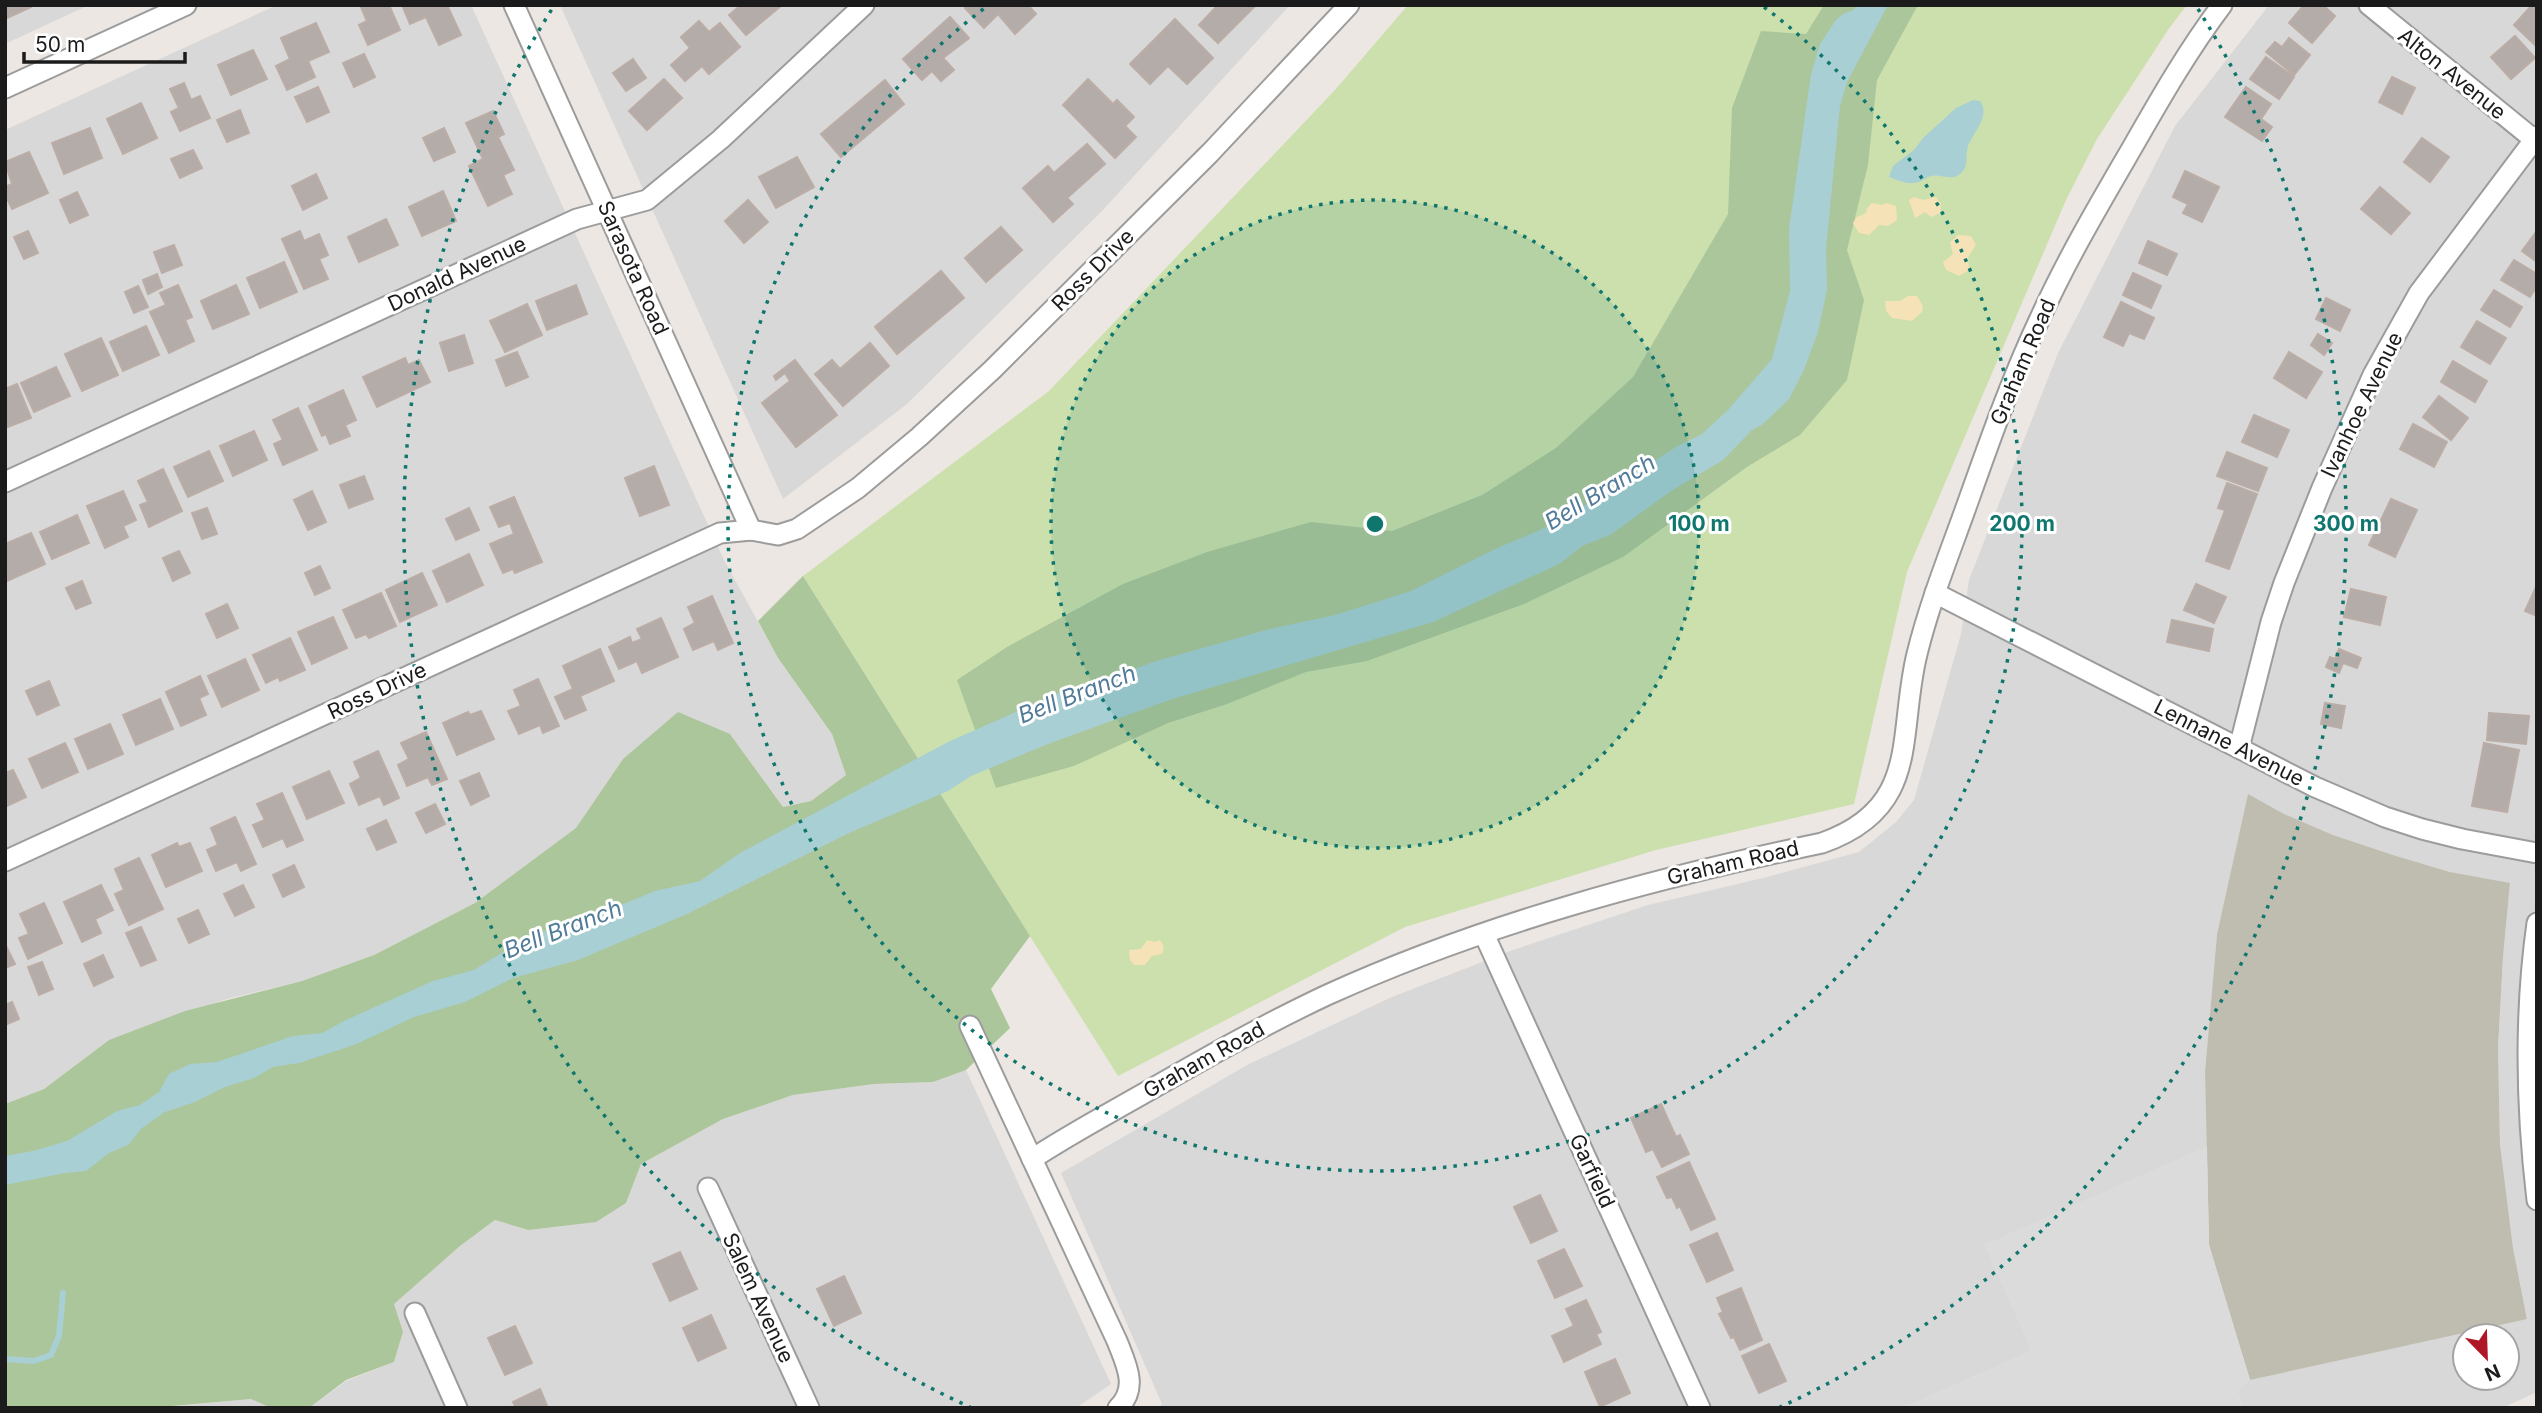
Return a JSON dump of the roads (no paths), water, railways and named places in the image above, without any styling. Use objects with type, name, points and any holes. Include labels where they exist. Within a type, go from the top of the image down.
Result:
[{"type":"street","points":[[5,88],[159,11],[186,5]]},
{"type":"street","name":"Sarasota Road","points":[[514,5],[751,530]]},
{"type":"street","name":"Donald Avenue","points":[[5,482],[577,219],[647,200],[688,169],[864,5]]},
{"type":"street","name":"Ross Drive","points":[[5,862],[720,533],[751,530],[778,535],[797,529],[819,515],[858,488],[909,446],[992,370],[1219,144],[1349,5]]},
{"type":"street","name":"Graham Road","points":[[1032,1159],[1187,1068],[1275,1021],[1367,978],[1484,934],[1656,880],[1822,843],[1861,823],[1881,804],[1891,790],[1902,762],[1916,656],[1935,593],[2006,397],[2041,315],[2100,203],[2169,84],[2222,5]]},
{"type":"street","name":"Alton Avenue","points":[[2369,5],[2536,139]]},
{"type":"street","name":"Ivanhoe Avenue","points":[[2239,748],[2271,622],[2284,583],[2322,488],[2373,375],[2419,293],[2536,139]]},
{"type":"street","name":"Lennane Avenue","points":[[1935,593],[2315,786],[2385,817],[2462,839],[2537,853]]},
{"type":"street","points":[[2537,923],[2528,1024],[2528,1107],[2537,1200]]},
{"type":"street","name":"Garfield","points":[[1484,934],[1700,1408]]},
{"type":"street","points":[[970,1026],[1129,1373],[1130,1386],[1125,1401],[1118,1408]]},
{"type":"street","name":"Salem Avenue","points":[[708,1188],[809,1408]]},
{"type":"street","points":[[415,1313],[457,1408]]},
{"type":"water","name":"Bell Branch","points":[[1856,5],[1888,5],[1847,82],[1840,106],[1826,249],[1827,290],[1818,332],[1803,372],[1789,399],[1763,424],[1751,431],[1723,460],[1671,491],[1610,535],[1582,546],[1559,564],[1433,622],[1169,700],[1048,744],[971,776],[948,791],[849,833],[687,914],[578,960],[513,978],[465,1002],[414,1017],[354,1045],[299,1063],[273,1067],[254,1078],[165,1112],[142,1128],[128,1145],[109,1153],[86,1171],[5,1185],[5,1156],[67,1141],[117,1111],[140,1105],[159,1092],[169,1074],[190,1064],[217,1062],[293,1036],[322,1033],[433,981],[474,970],[529,936],[595,916],[655,891],[700,881],[740,853],[948,742],[1063,691],[1098,683],[1153,662],[1270,629],[1335,615],[1411,591],[1540,530],[1702,434],[1728,410],[1772,359],[1790,291],[1789,229],[1811,74],[1820,44],[1836,20],[1854,10]]},
{"type":"water","points":[[1973,100],[1980,101],[1983,112],[1968,146],[1962,172],[1954,177],[1935,175],[1913,183],[1889,177],[1893,166],[1914,150],[1923,138],[1956,108]]},
{"type":"waterway","points":[[5,1359],[34,1361],[51,1355],[59,1336],[63,1293]]}]
